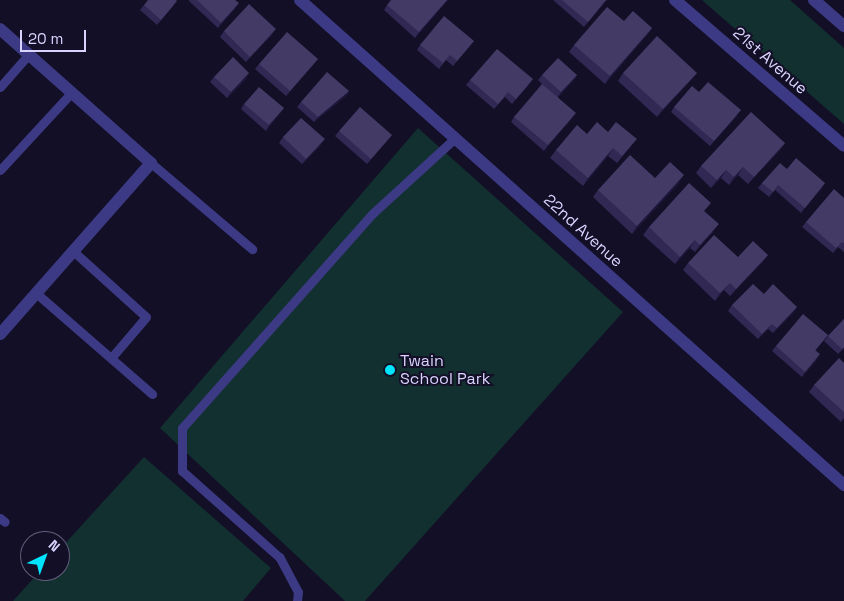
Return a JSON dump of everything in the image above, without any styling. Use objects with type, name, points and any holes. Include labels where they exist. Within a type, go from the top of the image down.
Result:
[{"type":"street","name":"22nd Avenue","points":[[300,0],[844,485]]},
{"type":"street","name":"21st Avenue","points":[[675,0],[844,146]]},
{"type":"street","points":[[814,0],[844,26]]},
{"type":"street","points":[[0,29],[151,163],[0,334]]},
{"type":"lane","points":[[0,87],[28,54]]},
{"type":"lane","points":[[0,170],[72,92]]},
{"type":"lane","points":[[297,601],[298,592],[279,557],[182,471],[182,428],[373,213],[455,138]]},
{"type":"lane","points":[[151,163],[252,249]]},
{"type":"lane","points":[[73,251],[146,317],[111,358]]},
{"type":"lane","points":[[36,293],[152,394]]},
{"type":"green space","points":[[702,0],[790,0],[844,48],[844,124]]},
{"type":"green space","name":"Twain School Park","points":[[418,128],[623,312],[365,601],[345,601],[160,428]]},
{"type":"green space","points":[[144,457],[271,568],[243,601],[13,601],[31,581],[70,581],[70,538]]},
{"type":"building","points":[[148,0],[177,1],[161,20],[144,5]]},
{"type":"building","points":[[197,0],[235,0],[239,3],[221,23]]},
{"type":"building","points":[[391,0],[447,0],[419,32],[387,5]]},
{"type":"building","points":[[562,0],[606,0],[588,22]]},
{"type":"building","points":[[249,4],[276,29],[250,57],[224,31]]},
{"type":"building","points":[[607,7],[624,21],[633,11],[652,28],[610,76],[574,45]]},
{"type":"building","points":[[444,16],[474,41],[457,61],[450,55],[443,63],[420,45]]},
{"type":"building","points":[[287,32],[318,59],[290,91],[259,64]]},
{"type":"building","points":[[657,36],[697,73],[663,109],[623,73]]},
{"type":"building","points":[[497,49],[533,79],[516,99],[508,92],[498,104],[470,80]]},
{"type":"building","points":[[233,57],[249,73],[231,92],[214,77]]},
{"type":"building","points":[[558,58],[577,75],[561,92],[542,75]]},
{"type":"building","points":[[327,72],[349,91],[318,117],[301,102]]},
{"type":"building","points":[[708,82],[741,110],[714,141],[674,107],[692,86],[699,92]]},
{"type":"building","points":[[542,84],[576,113],[548,145],[514,117]]},
{"type":"building","points":[[259,87],[284,108],[269,125],[244,104]]},
{"type":"building","points":[[360,107],[392,135],[371,159],[339,131]]},
{"type":"building","points":[[751,112],[785,143],[754,177],[743,167],[734,177],[726,170],[717,180],[701,166]]},
{"type":"building","points":[[301,118],[325,139],[306,159],[283,137]]},
{"type":"building","points":[[597,122],[608,132],[616,122],[637,139],[622,156],[613,148],[588,178],[556,150],[577,125],[587,134]]},
{"type":"building","points":[[630,155],[655,178],[670,162],[684,175],[637,226],[598,190]]},
{"type":"building","points":[[796,158],[825,183],[805,208],[778,185],[773,192],[762,183],[780,163],[787,169]]},
{"type":"building","points":[[689,183],[711,203],[704,211],[719,224],[700,245],[695,240],[680,257],[649,227]]},
{"type":"building","points":[[834,189],[844,198],[844,243],[842,242],[836,248],[806,222]]},
{"type":"building","points":[[714,235],[738,257],[753,241],[768,255],[736,289],[730,283],[720,293],[688,263]]},
{"type":"building","points":[[753,284],[764,294],[773,284],[797,307],[777,328],[772,324],[762,334],[732,305]]},
{"type":"building","points":[[803,314],[828,335],[815,350],[820,354],[805,372],[776,346]]},
{"type":"building","points":[[844,319],[844,347],[842,349],[828,336]]},
{"type":"building","points":[[839,358],[844,363],[844,412],[814,385]]},
{"type":"place","name":"Twain School Park","points":[[390,370]]}]
